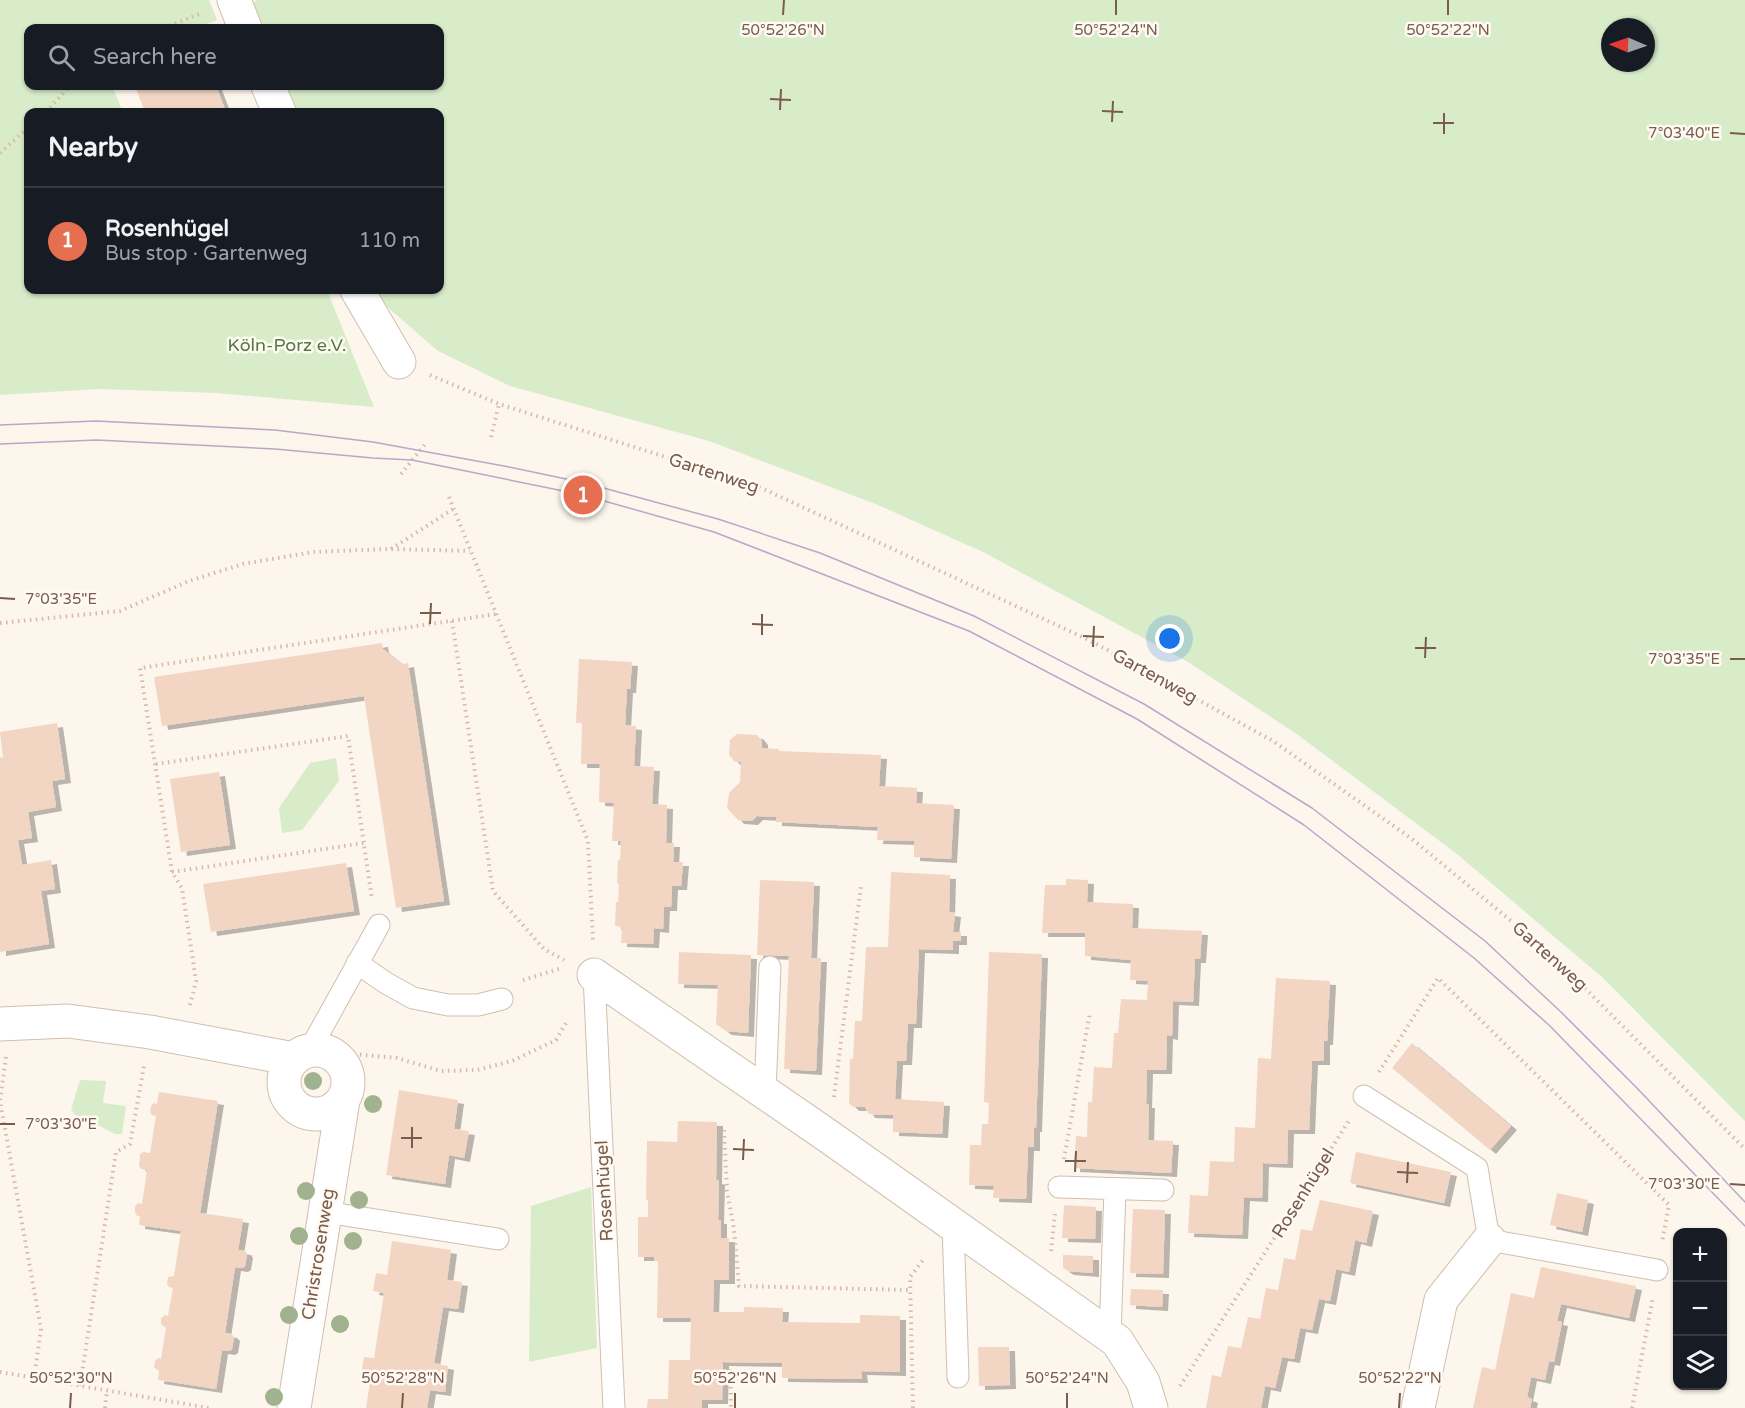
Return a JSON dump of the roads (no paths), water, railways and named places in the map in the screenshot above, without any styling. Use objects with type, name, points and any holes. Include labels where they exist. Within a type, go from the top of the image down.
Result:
[{"type":"street","points":[[234,0],[243,24]]},
{"type":"street","points":[[270,90],[277,108]]},
{"type":"street","points":[[359,294],[399,362]]},
{"type":"street","points":[[584,970],[765,1092],[1117,1341],[1143,1382],[1150,1408]]},
{"type":"street","name":"Christrosenweg","points":[[5,1024],[68,1020],[181,1038],[332,1054],[341,1062],[346,1071],[348,1090],[343,1100],[294,1408]]},
{"type":"street","points":[[308,1053],[287,1068],[284,1088],[288,1099],[298,1110],[308,1114],[325,1114],[335,1109],[343,1100]]},
{"type":"street","points":[[1418,1408],[1441,1300],[1488,1240]]},
{"type":"lane","points":[[308,1053],[379,925]]},
{"type":"lane","points":[[357,963],[413,998],[448,1005],[478,1005],[502,999]]},
{"type":"lane","points":[[765,1092],[770,968]]},
{"type":"lane","name":"Rosenhügel","points":[[584,970],[614,1408]]},
{"type":"lane","points":[[1364,1096],[1477,1168],[1488,1240],[1657,1270]]},
{"type":"lane","points":[[1059,1187],[1163,1190]]},
{"type":"lane","points":[[1110,1336],[1115,1189]]},
{"type":"lane","points":[[325,1212],[498,1239]]},
{"type":"lane","points":[[953,1224],[958,1377]]},
{"type":"tram line","points":[[0,425],[96,421],[275,430],[373,442],[504,466],[585,483],[718,519],[820,553],[974,616],[1144,704],[1312,808],[1485,941],[1636,1087],[1745,1202]]},
{"type":"tram line","points":[[0,444],[97,440],[275,449],[412,460],[583,495],[714,532],[969,631],[1137,719],[1304,825],[1474,958],[1550,1026],[1745,1226]]},
{"type":"place","name":"Rosenhügel","points":[[583,495]]},
{"type":"park label","name":"Köln-Porz e.V.","points":[[287,345]]}]
